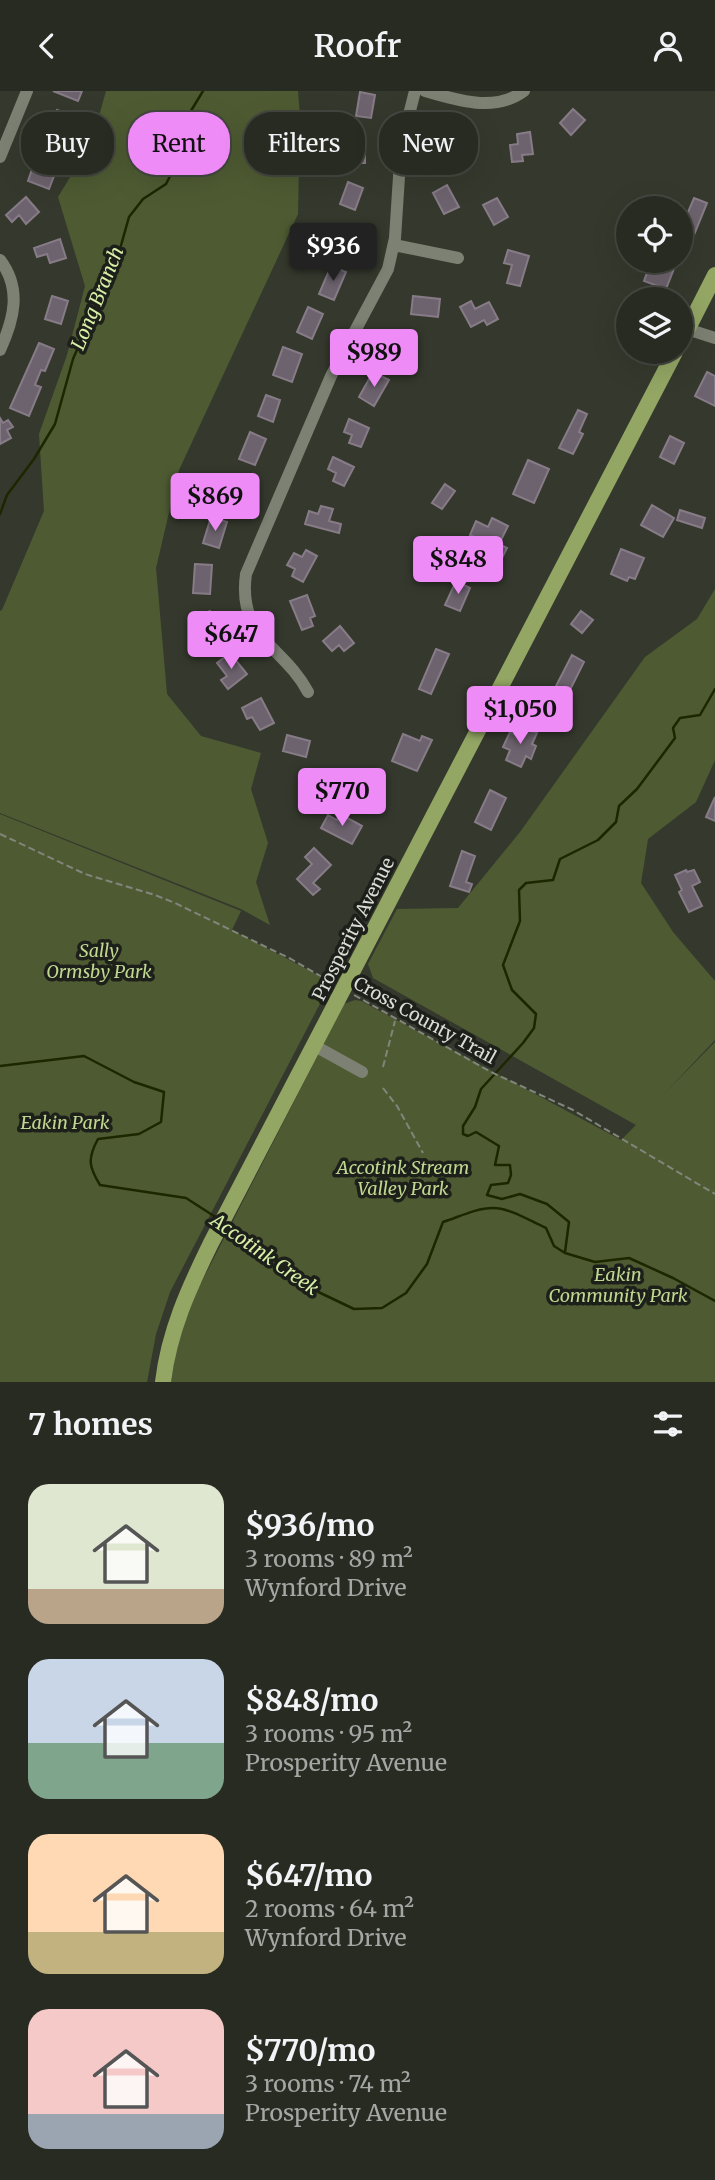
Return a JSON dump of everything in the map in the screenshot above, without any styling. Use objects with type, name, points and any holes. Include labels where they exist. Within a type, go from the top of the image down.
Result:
[{"type":"main road","points":[[693,318],[715,275]]},
{"type":"main road","name":"Prosperity Avenue","points":[[163,1382],[165,1361],[178,1314],[211,1243],[669,364]]},
{"type":"street","points":[[0,157],[27,91]]},
{"type":"street","points":[[308,692],[293,668],[271,649],[253,625],[245,597],[246,575],[331,376],[388,269],[394,245],[401,146],[415,91]]},
{"type":"street","points":[[425,91],[479,103],[507,100],[524,91]]},
{"type":"street","points":[[394,245],[458,258]]},
{"type":"street","points":[[0,260],[10,278],[14,305],[13,317],[0,350]]},
{"type":"street","points":[[693,336],[715,338]]},
{"type":"street","points":[[315,1046],[362,1072]]},
{"type":"path","name":"Cross County Trail","points":[[0,834],[85,874],[175,903],[291,959],[491,1072],[573,1110],[715,1193]]},
{"type":"path","points":[[383,1067],[395,1020]]},
{"type":"path","points":[[383,1088],[397,1106],[423,1153]]},
{"type":"green space","points":[[106,91],[298,91],[300,112],[244,112],[244,175],[299,175],[298,214],[179,470],[156,568],[167,694],[201,736],[261,753],[251,789],[268,843],[256,882],[270,925],[241,909],[0,813],[0,611],[44,511],[39,434],[67,355],[85,286],[58,197],[71,175],[114,175],[114,112],[100,112]]},
{"type":"green space","points":[[715,589],[715,760],[696,802],[648,839],[641,883],[673,932],[715,981],[715,1040],[664,1094],[715,1042],[715,1382],[171,1382],[177,1341],[197,1291],[344,1004],[361,1001],[621,1140],[636,1125],[373,978],[368,964],[397,909],[458,908],[520,832],[645,657],[697,619]]},
{"type":"green space","points":[[0,814],[241,911],[232,930],[318,975],[326,983],[325,994],[170,1292],[156,1334],[147,1382],[0,1382]]},
{"type":"building","points":[[53,91],[82,91],[78,101]]},
{"type":"building","points":[[360,92],[375,95],[371,118],[365,117],[365,112],[357,112]]},
{"type":"building","points":[[573,109],[585,120],[571,135],[560,123]]},
{"type":"building","points":[[530,132],[533,154],[522,155],[523,161],[512,162],[510,145],[518,144],[517,134]]},
{"type":"building","points":[[30,175],[54,175],[49,189],[28,181]]},
{"type":"building","points":[[348,182],[363,188],[355,210],[340,204]]},
{"type":"building","points":[[447,185],[459,207],[444,214],[433,193]]},
{"type":"building","points":[[26,197],[39,212],[26,224],[19,215],[12,222],[6,215]]},
{"type":"building","points":[[497,198],[508,217],[494,225],[483,205]]},
{"type":"building","points":[[694,198],[707,203],[694,235],[693,235]]},
{"type":"building","points":[[342,228],[358,231],[352,255],[335,250]]},
{"type":"building","points":[[60,239],[66,258],[50,263],[47,254],[37,257],[34,248]]},
{"type":"building","points":[[508,250],[529,256],[520,286],[507,283],[512,265],[504,263]]},
{"type":"building","points":[[331,266],[346,272],[334,300],[319,294]]},
{"type":"building","points":[[647,273],[672,273],[667,287],[644,281]]},
{"type":"building","points":[[52,296],[68,301],[61,324],[45,319]]},
{"type":"building","points":[[413,296],[440,299],[438,317],[411,314]]},
{"type":"building","points":[[471,301],[475,309],[489,302],[498,319],[487,325],[484,320],[471,327],[460,307]]},
{"type":"building","points":[[308,307],[323,314],[312,339],[297,332]]},
{"type":"building","points":[[396,332],[411,341],[396,365],[381,356]]},
{"type":"building","points":[[39,343],[54,349],[45,371],[41,370],[35,385],[41,387],[29,416],[10,408]]},
{"type":"building","points":[[283,347],[302,354],[292,382],[273,375]]},
{"type":"building","points":[[373,372],[389,380],[374,406],[359,397]]},
{"type":"building","points":[[707,372],[715,376],[715,406],[695,396]]},
{"type":"building","points":[[266,395],[280,400],[273,422],[258,416]]},
{"type":"building","points":[[578,410],[587,414],[579,432],[583,434],[573,454],[559,448]]},
{"type":"building","points":[[0,418],[3,423],[8,420],[13,427],[7,430],[11,438],[0,444]]},
{"type":"building","points":[[349,419],[369,428],[361,447],[349,443],[352,435],[344,432]]},
{"type":"building","points":[[250,432],[266,439],[255,465],[239,459]]},
{"type":"building","points":[[670,436],[684,443],[674,464],[660,457]]},
{"type":"building","points":[[333,457],[354,467],[344,486],[333,481],[336,473],[328,469]]},
{"type":"building","points":[[528,460],[549,469],[534,503],[513,494]]},
{"type":"building","points":[[230,478],[244,484],[234,506],[220,499]]},
{"type":"building","points":[[445,484],[455,491],[442,509],[432,503]]},
{"type":"building","points":[[652,505],[674,518],[663,537],[641,525]]},
{"type":"building","points":[[321,506],[333,509],[329,521],[341,524],[339,533],[305,524],[309,511],[318,514]]},
{"type":"building","points":[[680,510],[705,518],[702,528],[677,520]]},
{"type":"building","points":[[211,517],[227,522],[219,548],[203,543]]},
{"type":"building","points":[[492,518],[508,526],[499,544],[507,548],[501,560],[473,547],[477,538],[470,535],[476,521],[488,527]]},
{"type":"building","points":[[621,549],[644,558],[635,579],[629,577],[627,581],[611,574]]},
{"type":"building","points":[[306,550],[317,556],[303,582],[292,576],[295,569],[287,565],[294,553],[302,557]]},
{"type":"building","points":[[195,564],[212,565],[210,594],[193,593]]},
{"type":"building","points":[[456,581],[470,588],[460,611],[445,605]]},
{"type":"building","points":[[307,595],[315,616],[310,618],[313,626],[302,630],[290,601]]},
{"type":"building","points":[[210,611],[218,634],[204,639],[196,616]]},
{"type":"building","points":[[581,611],[593,620],[582,633],[571,624]]},
{"type":"building","points":[[340,626],[354,643],[344,651],[339,645],[332,651],[323,641]]},
{"type":"building","points":[[436,649],[449,654],[431,694],[419,689]]},
{"type":"building","points":[[230,653],[247,674],[228,689],[221,680],[227,676],[217,663]]},
{"type":"building","points":[[572,655],[584,662],[569,692],[556,686]]},
{"type":"building","points":[[261,698],[274,723],[260,730],[252,717],[247,719],[242,708]]},
{"type":"building","points":[[522,726],[537,733],[532,744],[536,746],[531,759],[526,756],[521,767],[506,760],[510,750],[503,747],[510,732],[518,736]]},
{"type":"building","points":[[403,734],[420,741],[422,736],[432,740],[417,771],[392,761]]},
{"type":"building","points":[[287,735],[310,741],[306,757],[283,751]]},
{"type":"building","points":[[490,790],[506,798],[491,830],[475,822]]},
{"type":"building","points":[[715,797],[715,821],[706,817]]},
{"type":"building","points":[[340,814],[362,826],[352,844],[321,828],[328,815],[337,820]]},
{"type":"building","points":[[314,848],[331,865],[313,883],[320,889],[313,895],[297,879],[312,864],[305,857]]},
{"type":"building","points":[[462,851],[475,856],[466,882],[472,884],[469,892],[450,886]]},
{"type":"building","points":[[694,870],[700,882],[692,886],[702,906],[689,912],[679,892],[682,890],[675,875]]},
{"type":"waterway","name":"Long Branch","points":[[0,514],[7,495],[34,459],[55,424],[73,359],[120,249],[129,217],[143,199],[166,184],[183,151],[186,119],[203,91]]},
{"type":"waterway","points":[[565,1252],[569,1222],[547,1204],[520,1194],[502,1199],[487,1195],[491,1185],[508,1183],[510,1165],[495,1165],[499,1146],[476,1132],[468,1136],[463,1134],[463,1126],[475,1107],[481,1089],[534,1028],[536,1014],[512,990],[503,965],[520,921],[519,890],[526,883],[553,880],[560,859],[598,840],[616,822],[619,806],[637,789],[675,738],[673,728],[680,718],[700,715],[715,689]]},
{"type":"waterway","name":"Accotink Creek","points":[[0,1066],[84,1056],[134,1082],[164,1092],[161,1122],[139,1134],[98,1139],[91,1158],[94,1173],[100,1185],[186,1198],[217,1218]]},
{"type":"waterway","name":"Accotink Creek","points":[[228,1226],[310,1288],[354,1309],[382,1308],[406,1293],[427,1264],[443,1222],[487,1208],[513,1212],[546,1228],[554,1246],[565,1253],[595,1262],[629,1258],[715,1301]]},
{"type":"park label","name":"Sally Ormsby Park","points":[[99,960]]},
{"type":"park label","name":"Eakin Park","points":[[65,1122]]},
{"type":"park label","name":"Accotink Stream Valley Park","points":[[403,1178]]},
{"type":"park label","name":"Eakin Community Park","points":[[618,1284]]}]
